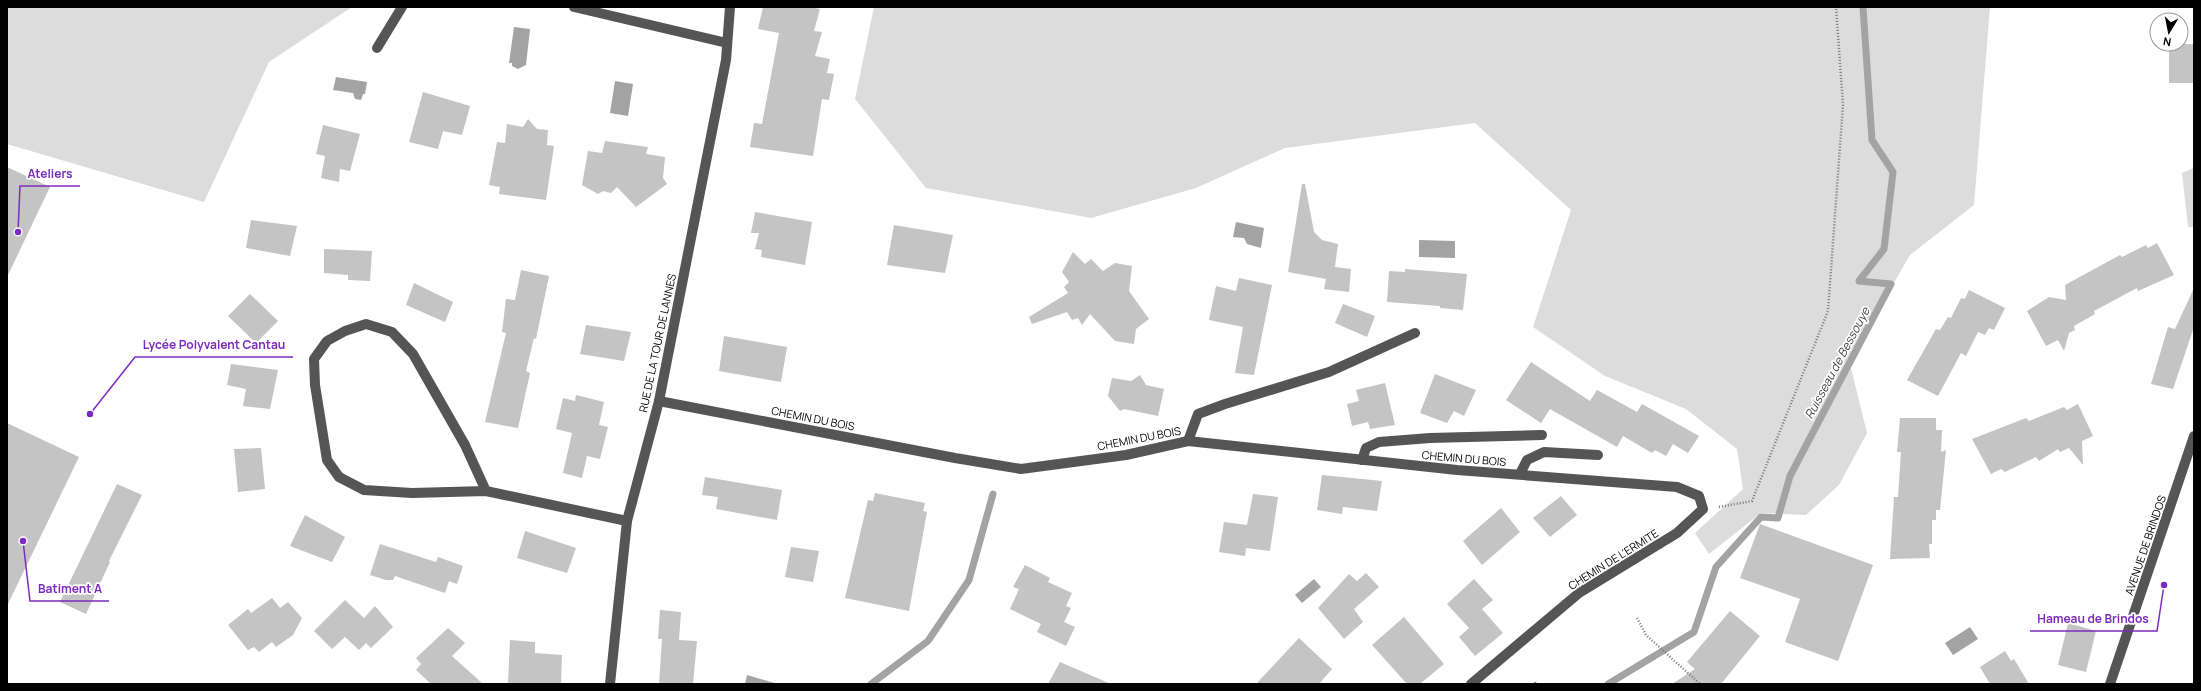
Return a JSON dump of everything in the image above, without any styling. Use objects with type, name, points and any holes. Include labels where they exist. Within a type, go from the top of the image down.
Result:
[{"type":"street","points":[[377,48],[402,7]]},
{"type":"street","points":[[574,7],[727,43]]},
{"type":"street","name":"RUE DE LA TOUR DE LANNES","points":[[610,684],[627,521],[659,400],[724,68],[730,7]]},
{"type":"street","points":[[486,491],[465,445],[413,354],[392,332],[366,324],[345,331],[327,341],[314,359],[315,385],[327,460],[339,477],[364,490],[412,493],[486,491],[627,521]]},
{"type":"street","points":[[1188,441],[1198,414],[1225,404],[1329,372],[1415,333]]},
{"type":"street","name":"CHEMIN DU BOIS","points":[[659,400],[955,458],[1021,469],[1126,455],[1188,441],[1362,460],[1677,487],[1699,496],[1703,509]]},
{"type":"street","points":[[1362,460],[1366,448],[1379,442],[1430,438],[1542,435]]},
{"type":"street","name":"AVENUE DE BRINDOS","points":[[2110,684],[2194,436]]},
{"type":"street","points":[[1520,474],[1527,460],[1544,452],[1598,455]]},
{"type":"street","name":"CHEMIN DE L'ERMITE","points":[[1472,684],[1579,592],[1677,533],[1703,509]]},
{"type":"path","points":[[1703,509],[1752,501],[1828,311],[1843,105],[1836,7]]},
{"type":"path","points":[[1637,618],[1646,634],[1700,684]]},
{"type":"shaded area","points":[[7,7],[352,7],[269,62],[204,202],[7,144]]},
{"type":"shaded area","points":[[874,7],[1990,7],[1974,205],[1910,255],[1849,360],[1867,433],[1839,485],[1806,515],[1761,513],[1709,554],[1695,533],[1743,489],[1737,449],[1686,409],[1605,376],[1533,327],[1571,210],[1475,123],[1285,148],[1196,188],[1091,218],[926,188],[855,99]]},
{"type":"shaded area","points":[[514,27],[530,29],[526,65],[518,69],[512,66],[512,63],[509,63]]},
{"type":"shaded area","points":[[336,77],[367,82],[365,94],[363,94],[361,100],[355,99],[353,93],[333,90]]},
{"type":"shaded area","points":[[615,81],[633,84],[628,116],[610,113]]},
{"type":"shaded area","points":[[2194,168],[2194,227],[2188,227],[2182,173]]},
{"type":"shaded area","points":[[1236,222],[1264,228],[1261,248],[1247,244],[1244,238],[1233,237]]},
{"type":"shaded area","points":[[1419,240],[1455,241],[1455,258],[1419,257]]},
{"type":"shaded area","points":[[1314,579],[1321,587],[1302,603],[1295,595]]},
{"type":"shaded area","points":[[1970,627],[1978,639],[1953,655],[1945,643]]},
{"type":"shaded area","points":[[747,675],[778,684],[745,684]]},
{"type":"building","points":[[763,7],[809,7],[820,9],[814,31],[822,32],[815,56],[830,59],[827,73],[834,74],[829,100],[822,99],[813,156],[750,147],[754,123],[762,124],[779,33],[758,29]]},
{"type":"building","points":[[2189,44],[2194,44],[2194,83],[2169,83],[2169,52],[2189,52]]},
{"type":"building","points":[[423,92],[470,106],[462,135],[443,131],[438,149],[409,142]]},
{"type":"building","points":[[528,119],[537,129],[548,130],[547,145],[554,146],[546,200],[499,194],[500,187],[489,185],[497,142],[505,143],[507,124],[523,127]]},
{"type":"building","points":[[323,125],[360,134],[350,171],[340,169],[339,182],[321,178],[325,156],[316,154]]},
{"type":"building","points":[[605,141],[648,147],[646,154],[665,157],[663,178],[667,184],[636,207],[617,187],[611,193],[603,191],[598,194],[582,185],[588,151],[602,153]]},
{"type":"building","points":[[7,167],[50,187],[7,277]]},
{"type":"building","points":[[1302,184],[1305,184],[1314,232],[1322,240],[1338,244],[1335,267],[1351,269],[1349,292],[1324,289],[1326,279],[1288,272]]},
{"type":"building","points":[[755,212],[812,222],[805,265],[761,257],[762,250],[755,249],[759,233],[751,233]]},
{"type":"building","points":[[251,220],[297,226],[290,256],[246,248]]},
{"type":"building","points":[[894,225],[953,235],[945,273],[887,265]]},
{"type":"building","points":[[2157,243],[2174,275],[2138,291],[2137,288],[2094,311],[2095,314],[2074,326],[2075,330],[2069,333],[2064,351],[2058,340],[2046,346],[2027,311],[2049,297],[2066,300],[2065,285],[2120,255],[2122,257],[2146,245],[2148,248]]},
{"type":"building","points":[[324,249],[372,251],[370,281],[348,280],[348,275],[324,273]]},
{"type":"building","points":[[1073,252],[1085,264],[1091,259],[1103,271],[1115,263],[1132,266],[1129,291],[1149,319],[1136,329],[1134,344],[1115,341],[1090,314],[1082,325],[1078,318],[1072,320],[1067,312],[1032,324],[1029,317],[1068,293],[1064,287],[1069,282],[1062,272]]},
{"type":"building","points":[[1405,269],[1467,274],[1463,310],[1440,308],[1440,306],[1387,302],[1389,271],[1405,272]]},
{"type":"building","points":[[521,270],[549,276],[536,339],[534,338],[526,371],[530,373],[518,428],[485,422],[506,333],[502,332],[506,299],[515,300]]},
{"type":"building","points":[[1239,278],[1272,285],[1254,375],[1235,373],[1243,327],[1209,320],[1216,286],[1236,291]]},
{"type":"building","points":[[414,283],[453,302],[445,322],[406,305]]},
{"type":"building","points":[[2194,288],[2194,327],[2173,389],[2151,384],[2168,327],[2175,329]]},
{"type":"building","points":[[1969,290],[2005,308],[1994,330],[1989,328],[1985,335],[1978,332],[1966,356],[1961,353],[1938,396],[1907,380],[1936,329],[1940,330],[1948,317],[1951,318],[1961,298],[1965,299]]},
{"type":"building","points":[[250,294],[278,321],[256,343],[228,316]]},
{"type":"building","points":[[1343,304],[1375,316],[1367,337],[1335,323]]},
{"type":"building","points":[[586,325],[631,332],[624,361],[580,354]]},
{"type":"building","points":[[724,336],[787,347],[781,382],[719,371]]},
{"type":"building","points":[[1531,362],[1590,401],[1597,390],[1637,412],[1642,404],[1699,436],[1688,453],[1673,444],[1666,456],[1655,450],[1652,453],[1623,436],[1617,447],[1550,409],[1541,423],[1506,400]]},
{"type":"building","points":[[231,364],[278,370],[270,409],[243,406],[246,389],[227,385]]},
{"type":"building","points":[[1435,374],[1476,390],[1464,416],[1454,411],[1447,423],[1420,413]]},
{"type":"building","points":[[1140,375],[1146,385],[1164,389],[1158,416],[1124,409],[1120,411],[1108,396],[1112,378],[1131,381]]},
{"type":"building","points":[[1385,383],[1395,425],[1370,429],[1368,422],[1352,426],[1347,404],[1359,401],[1356,390]]},
{"type":"building","points":[[576,395],[604,402],[599,425],[608,427],[600,459],[587,456],[582,478],[563,473],[572,433],[556,429],[563,398],[575,401]]},
{"type":"building","points":[[2078,404],[2093,436],[2082,441],[2083,465],[2069,448],[2060,452],[2058,449],[2039,461],[2036,457],[2005,472],[2001,469],[1991,474],[1972,439],[2026,418],[2029,421],[2064,407],[2067,410]]},
{"type":"building","points":[[1900,418],[1936,418],[1936,430],[1942,430],[1941,452],[1946,450],[1940,510],[1936,510],[1936,520],[1932,520],[1932,544],[1929,544],[1930,558],[1890,559],[1894,497],[1898,497],[1901,452],[1897,452]]},
{"type":"building","points":[[7,423],[79,457],[7,606]]},
{"type":"building","points":[[261,448],[265,489],[238,492],[234,449]]},
{"type":"building","points":[[1322,475],[1382,481],[1377,511],[1343,507],[1342,514],[1317,510]]},
{"type":"building","points":[[705,477],[782,490],[777,520],[716,509],[718,497],[702,495]]},
{"type":"building","points":[[117,484],[142,495],[109,561],[110,562],[86,614],[60,602]]},
{"type":"building","points":[[875,493],[925,503],[923,511],[927,512],[909,611],[845,598],[868,500],[873,501]]},
{"type":"building","points":[[1253,494],[1278,497],[1270,551],[1246,548],[1245,556],[1219,552],[1224,522],[1247,525]]},
{"type":"building","points":[[1561,496],[1577,515],[1550,537],[1533,518]]},
{"type":"building","points":[[1501,508],[1520,532],[1482,565],[1463,541]]},
{"type":"building","points":[[305,515],[345,537],[332,562],[290,546]]},
{"type":"building","points":[[1760,524],[1873,565],[1838,661],[1785,642],[1800,599],[1740,578]]},
{"type":"building","points":[[525,531],[576,548],[567,573],[517,558]]},
{"type":"building","points":[[380,544],[436,562],[438,557],[463,566],[457,584],[449,581],[445,593],[395,576],[393,580],[386,580],[370,575]]},
{"type":"building","points":[[791,547],[819,551],[813,582],[785,577]]},
{"type":"building","points":[[1025,565],[1050,578],[1048,582],[1072,593],[1066,606],[1071,608],[1064,622],[1075,627],[1066,646],[1037,632],[1041,624],[1010,609],[1019,589],[1013,587]]},
{"type":"building","points":[[1366,573],[1379,587],[1354,609],[1363,622],[1344,639],[1318,608],[1349,574],[1357,581]]},
{"type":"building","points":[[1474,579],[1493,600],[1482,609],[1503,633],[1475,656],[1459,637],[1469,628],[1447,604]]},
{"type":"building","points":[[272,598],[280,608],[288,602],[302,618],[293,635],[276,647],[272,642],[259,652],[254,647],[248,650],[228,625],[248,609],[251,613]]},
{"type":"building","points":[[345,600],[364,618],[375,606],[393,627],[371,648],[366,643],[359,650],[345,637],[332,649],[314,631]]},
{"type":"building","points":[[660,610],[681,612],[679,640],[697,641],[693,684],[659,684],[662,639],[658,639]]},
{"type":"building","points":[[1730,611],[1760,636],[1721,684],[1672,684],[1695,669],[1687,662]]},
{"type":"building","points":[[1404,617],[1444,664],[1420,684],[1407,684],[1372,645]]},
{"type":"building","points":[[2068,623],[2096,631],[2086,672],[2058,665]]},
{"type":"building","points":[[448,628],[465,643],[452,656],[483,684],[431,684],[416,670],[421,664],[416,658]]},
{"type":"building","points":[[1299,638],[1332,669],[1319,684],[1256,684]]},
{"type":"building","points":[[510,640],[535,642],[535,653],[562,655],[561,684],[508,684]]},
{"type":"building","points":[[2005,651],[2011,661],[2014,659],[2029,684],[1990,684],[1980,667]]},
{"type":"building","points":[[1060,662],[1111,684],[1048,684]]},
{"type":"waterway","name":"Ruisseau de Bessouye","points":[[1608,684],[1694,632],[1716,567],[1761,517],[1778,518],[1790,476],[1891,284],[1859,281],[1884,249],[1893,172],[1872,140],[1863,7]]},
{"type":"waterway","points":[[871,684],[928,641],[969,580],[993,494]]},
{"type":"place","name":"Ateliers","points":[[18,232]]},
{"type":"place","name":"Lycée Polyvalent Cantau","points":[[90,414]]},
{"type":"place","name":"Batiment A","points":[[23,541]]},
{"type":"place","name":"Hameau de Brindos","points":[[2164,585]]}]
